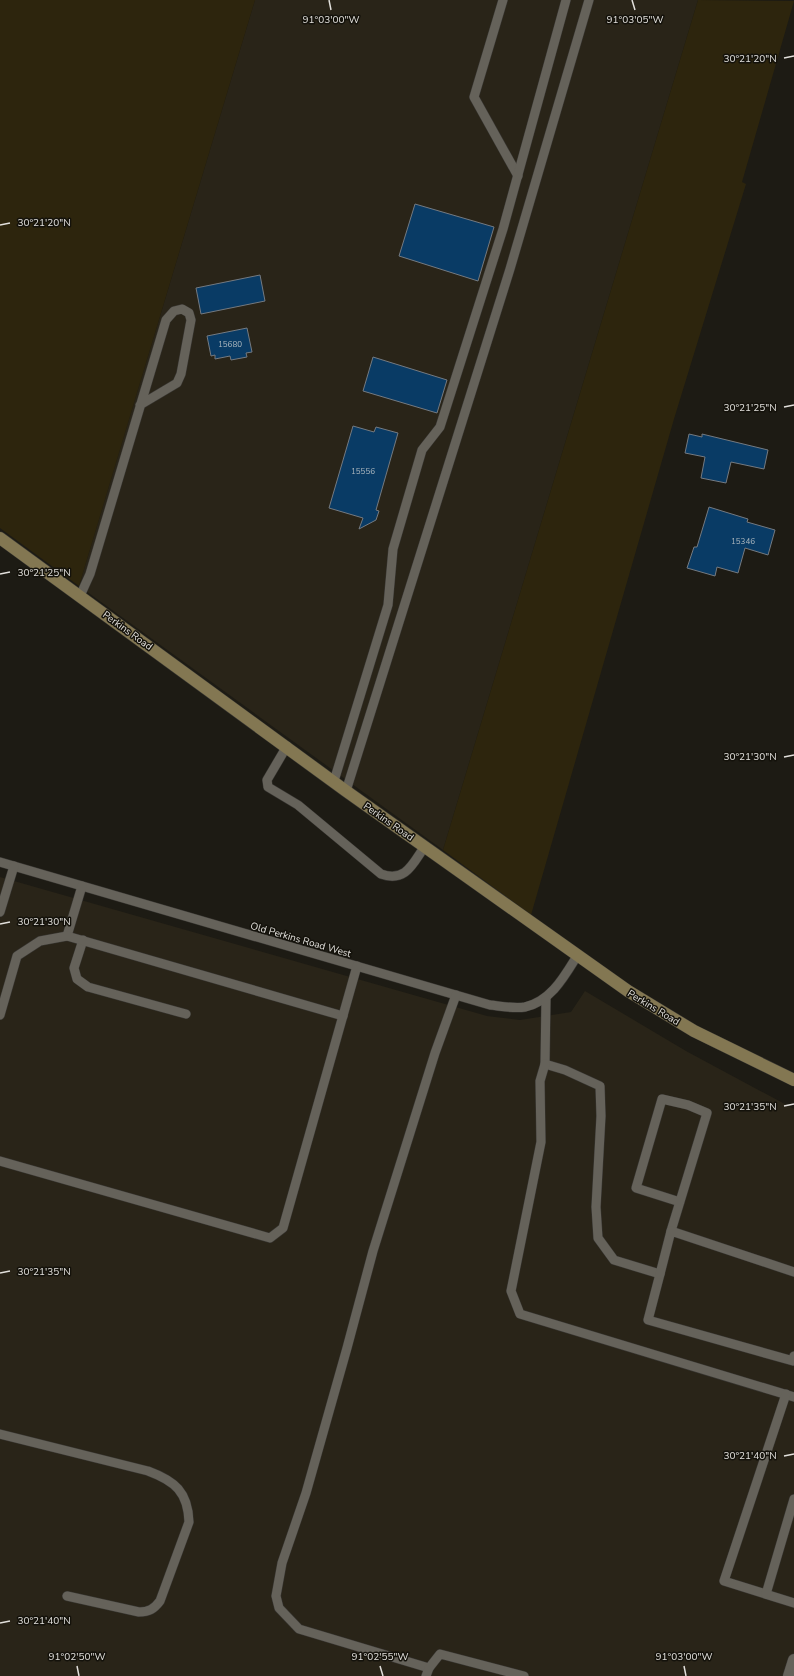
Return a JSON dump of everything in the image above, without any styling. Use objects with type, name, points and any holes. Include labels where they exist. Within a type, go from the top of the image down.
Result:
[{"type":"main road","name":"Perkins Road","points":[[0,538],[287,746],[346,791],[628,991],[694,1031],[794,1080]]},
{"type":"street","points":[[789,1676],[794,1660]]},
{"type":"lane","points":[[503,0],[474,97],[518,176]]},
{"type":"lane","points":[[334,781],[388,606],[393,549],[422,450],[440,427],[503,229],[566,0]]},
{"type":"lane","points":[[346,791],[510,268],[589,0]]},
{"type":"lane","points":[[80,596],[90,574],[140,404],[166,320],[174,311],[182,309],[189,313],[191,320],[181,374],[177,383],[140,404]]},
{"type":"lane","points":[[287,746],[267,780],[268,787],[298,805],[381,874],[390,877],[397,877],[405,873],[425,846]]},
{"type":"lane","name":"Old Perkins Road West","points":[[0,862],[490,1005],[524,1007],[546,998],[562,980],[577,956]]},
{"type":"lane","points":[[0,912],[14,866]]},
{"type":"lane","points":[[67,936],[82,886]]},
{"type":"lane","points":[[0,1015],[17,956],[40,941],[67,936],[343,1016]]},
{"type":"lane","points":[[83,940],[74,968],[77,980],[88,987],[186,1014]]},
{"type":"lane","points":[[0,1161],[270,1238],[283,1228],[357,966]]},
{"type":"lane","points":[[456,995],[435,1053],[373,1251],[348,1348],[306,1493],[282,1563],[276,1596],[279,1608],[298,1629],[428,1672],[440,1654],[506,1674],[524,1676]]},
{"type":"lane","points":[[546,998],[545,1064],[540,1081],[541,1142],[512,1291],[520,1314],[790,1396],[724,1581],[794,1603]]},
{"type":"lane","points":[[545,1064],[566,1070],[600,1086],[601,1116],[596,1207],[598,1238],[614,1260],[660,1274]]},
{"type":"lane","points":[[680,1202],[636,1188],[662,1099],[688,1105],[707,1112],[680,1202],[671,1231],[648,1320],[793,1361],[794,1356]]},
{"type":"lane","points":[[671,1231],[794,1272]]},
{"type":"lane","points":[[0,1434],[148,1471],[162,1476],[175,1485],[185,1498],[189,1522],[160,1601],[154,1608],[146,1612],[139,1612],[67,1596]]},
{"type":"lane","points":[[766,1594],[794,1499]]},
{"type":"shaded area","points":[[0,0],[255,0],[79,586],[0,528]]},
{"type":"shaded area","points":[[255,0],[698,0],[443,850],[79,586]]},
{"type":"shaded area","points":[[698,0],[794,1],[742,182],[746,184],[674,419],[531,915],[443,850]]},
{"type":"shaded area","points":[[0,877],[487,1016],[520,1020],[571,1012],[585,991],[686,1051],[794,1109],[794,1676],[0,1676]]},
{"type":"building","points":[[415,204],[494,227],[478,281],[399,256]]},
{"type":"building","points":[[260,275],[265,301],[201,314],[196,288]]},
{"type":"building","points":[[247,328],[252,352],[246,353],[247,357],[231,360],[230,356],[215,359],[215,355],[211,356],[207,336]]},
{"type":"building","points":[[373,357],[447,380],[437,413],[363,391]]},
{"type":"building","points":[[353,426],[374,432],[376,427],[398,433],[376,510],[379,511],[376,520],[359,529],[363,518],[329,508]]},
{"type":"building","points":[[689,434],[702,437],[702,434],[768,450],[764,469],[731,462],[726,483],[701,478],[705,457],[685,453]]},
{"type":"building","points":[[709,507],[748,519],[747,522],[775,530],[768,555],[745,548],[738,573],[717,567],[715,576],[687,568],[694,547],[697,547]]}]
